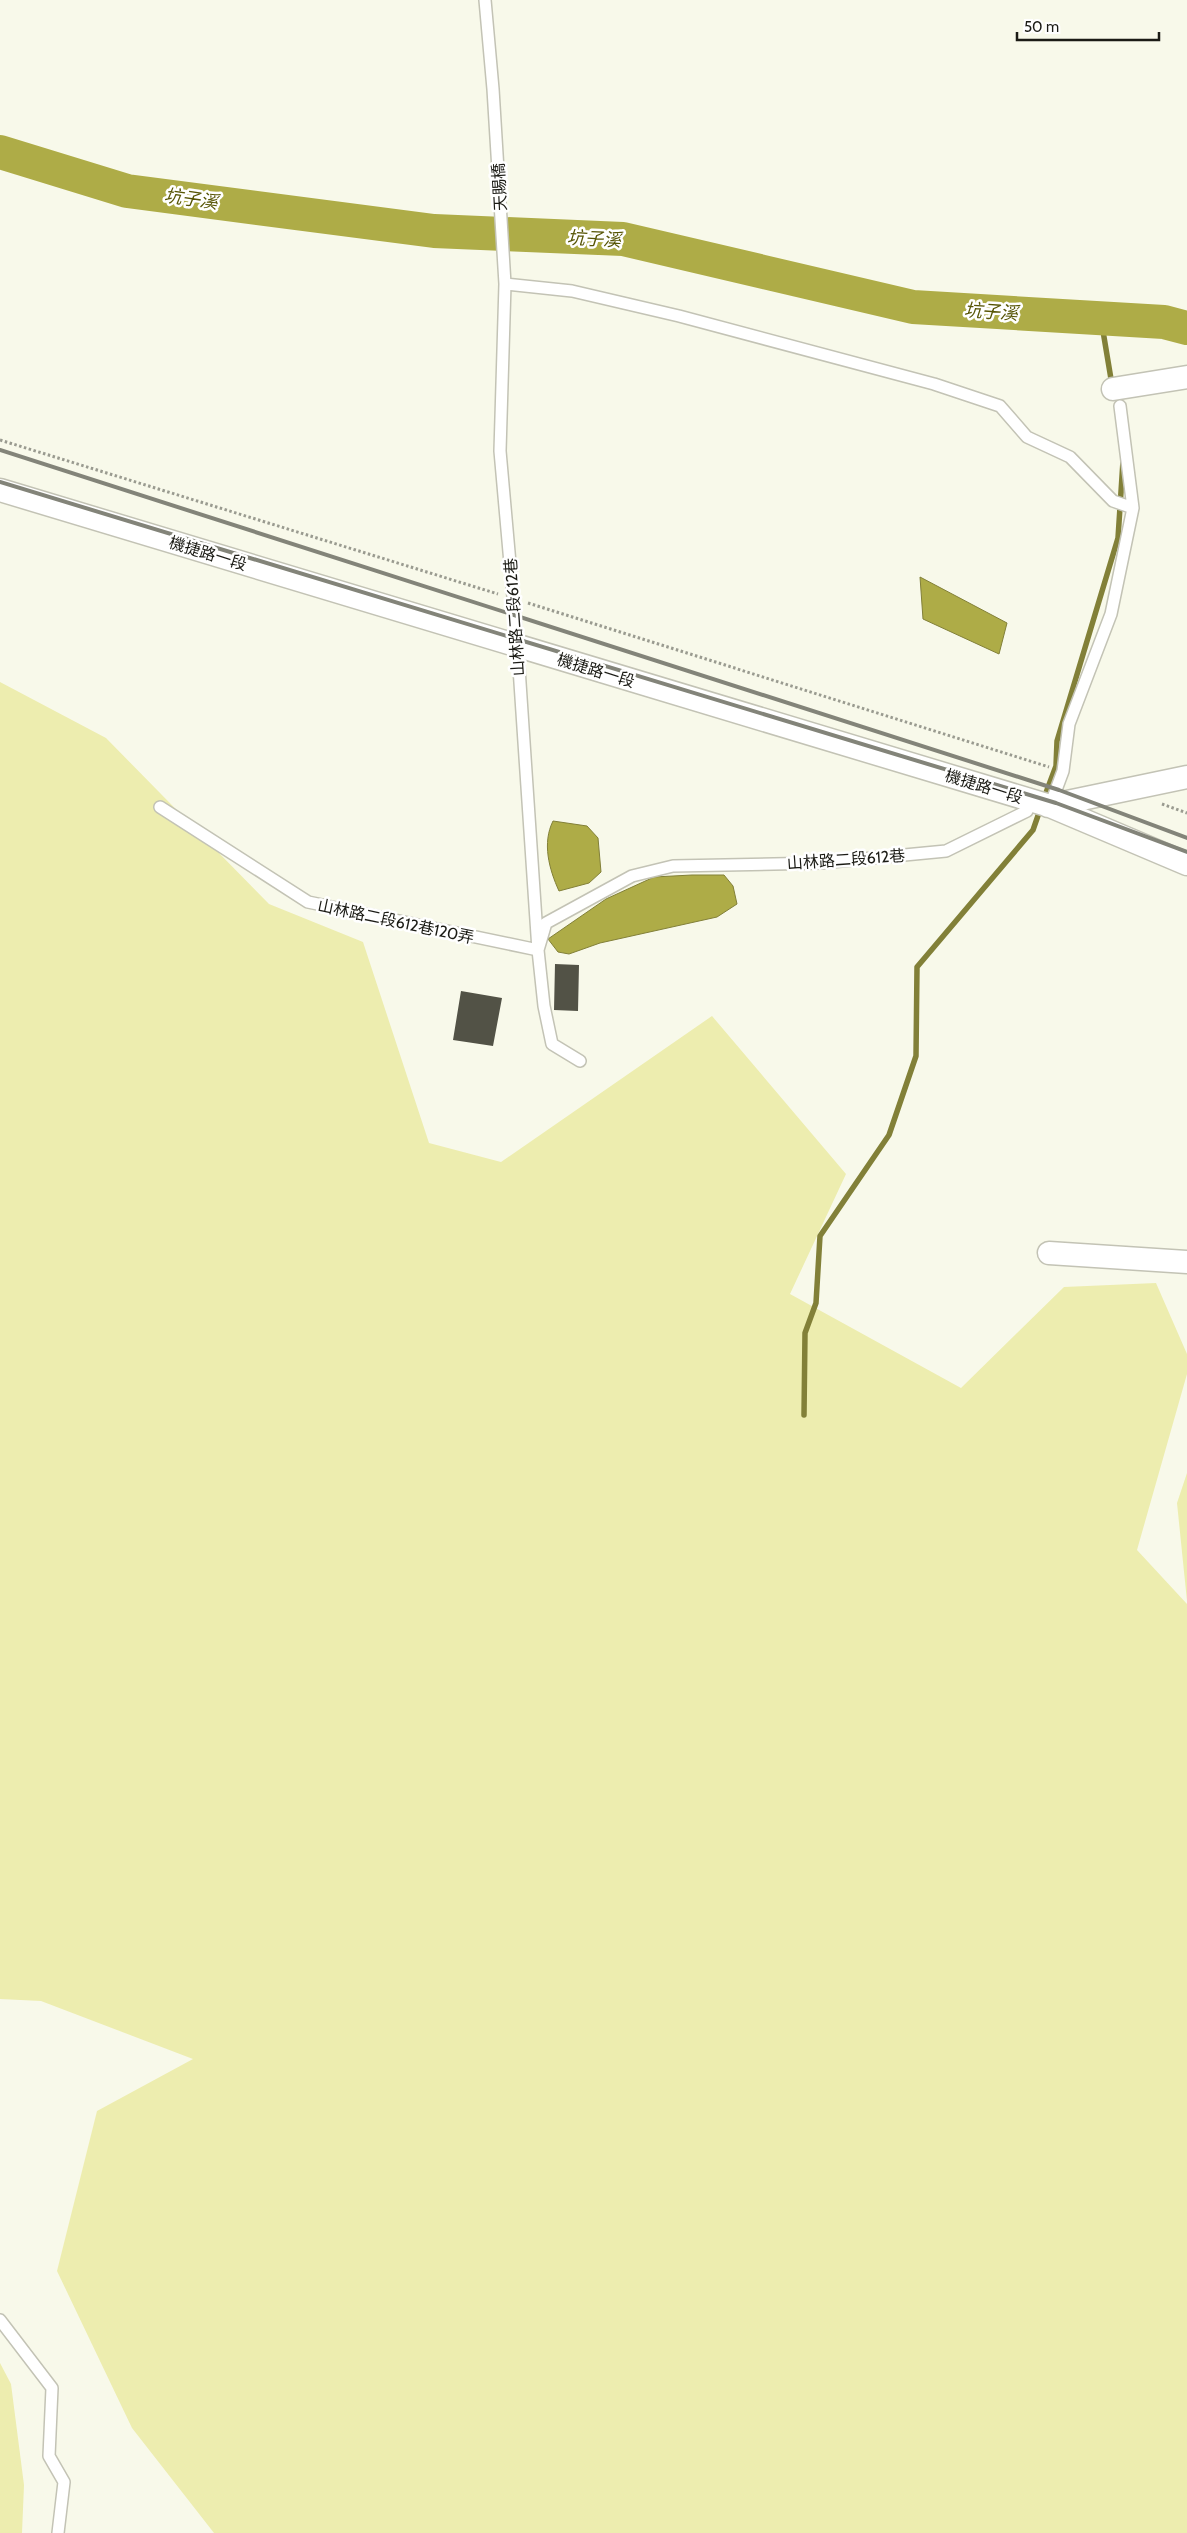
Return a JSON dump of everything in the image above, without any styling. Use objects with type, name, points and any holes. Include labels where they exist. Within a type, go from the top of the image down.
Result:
[{"type":"street","points":[[1116,397],[1187,377]]},
{"type":"street","name":"機捷路一段","points":[[0,490],[1041,806],[1187,864]]},
{"type":"street","name":"山林路二段612巷","points":[[1041,806],[1187,778]]},
{"type":"street","points":[[1049,1253],[1187,1262]]},
{"type":"lane","name":"天賜橋","points":[[485,0],[494,89],[505,284]]},
{"type":"lane","points":[[505,284],[572,291],[679,316],[934,384],[1000,406],[1027,437],[1070,457],[1113,501],[1132,508]]},
{"type":"lane","name":"山林路二段612巷","points":[[505,284],[500,451],[518,647],[538,950],[544,1006],[552,1044],[580,1061]]},
{"type":"lane","points":[[1041,806],[1063,772],[1069,724],[1111,614],[1132,508],[1116,397]]},
{"type":"lane","name":"山林路二段612巷","points":[[538,950],[546,923],[632,876],[673,866],[821,863],[946,850],[1041,806]]},
{"type":"lane","name":"山林路二段612巷120弄","points":[[160,807],[308,902],[538,950]]},
{"type":"lane","points":[[0,2320],[52,2388],[49,2456],[64,2482],[58,2533]]},
{"type":"green space","points":[[0,682],[106,738],[269,904],[363,942],[429,1143],[501,1162],[712,1016],[846,1174],[790,1294],[961,1388],[1064,1287],[1156,1283],[1187,1354],[1187,1374],[1137,1550],[1187,1604],[1187,2533],[214,2533],[132,2428],[57,2271],[97,2111],[193,2059],[41,2001],[0,1999]]},
{"type":"green space","points":[[1187,1473],[1187,1601],[1177,1503]]},
{"type":"green space","points":[[0,2363],[11,2384],[24,2485],[22,2533],[0,2533]]},
{"type":"shaded area","points":[[920,577],[1007,623],[999,654],[923,619]]},
{"type":"shaded area","points":[[553,821],[587,826],[598,838],[601,872],[589,883],[559,891],[552,874],[547,847]]},
{"type":"shaded area","points":[[724,875],[733,886],[737,904],[717,917],[600,943],[569,954],[558,952],[548,939],[606,899],[654,877]]},
{"type":"building","points":[[555,964],[579,965],[578,1011],[554,1010]]},
{"type":"building","points":[[461,991],[502,998],[493,1046],[453,1040]]},
{"type":"waterway","name":"坑子溪","points":[[0,152],[127,191],[434,231],[623,239],[913,307],[1164,322],[1187,328]]},
{"type":"waterway","points":[[1101,319],[1112,385]]},
{"type":"waterway","points":[[1044,798],[1056,766],[1057,741],[1118,538],[1123,461]]},
{"type":"waterway","points":[[804,1415],[805,1333],[816,1303],[820,1236],[889,1135],[916,1056],[917,967],[1033,830],[1041,807]]},
{"type":"railway","points":[[0,450],[1059,790],[1187,838]]},
{"type":"railway","points":[[0,482],[1056,803],[1187,852]]}]
